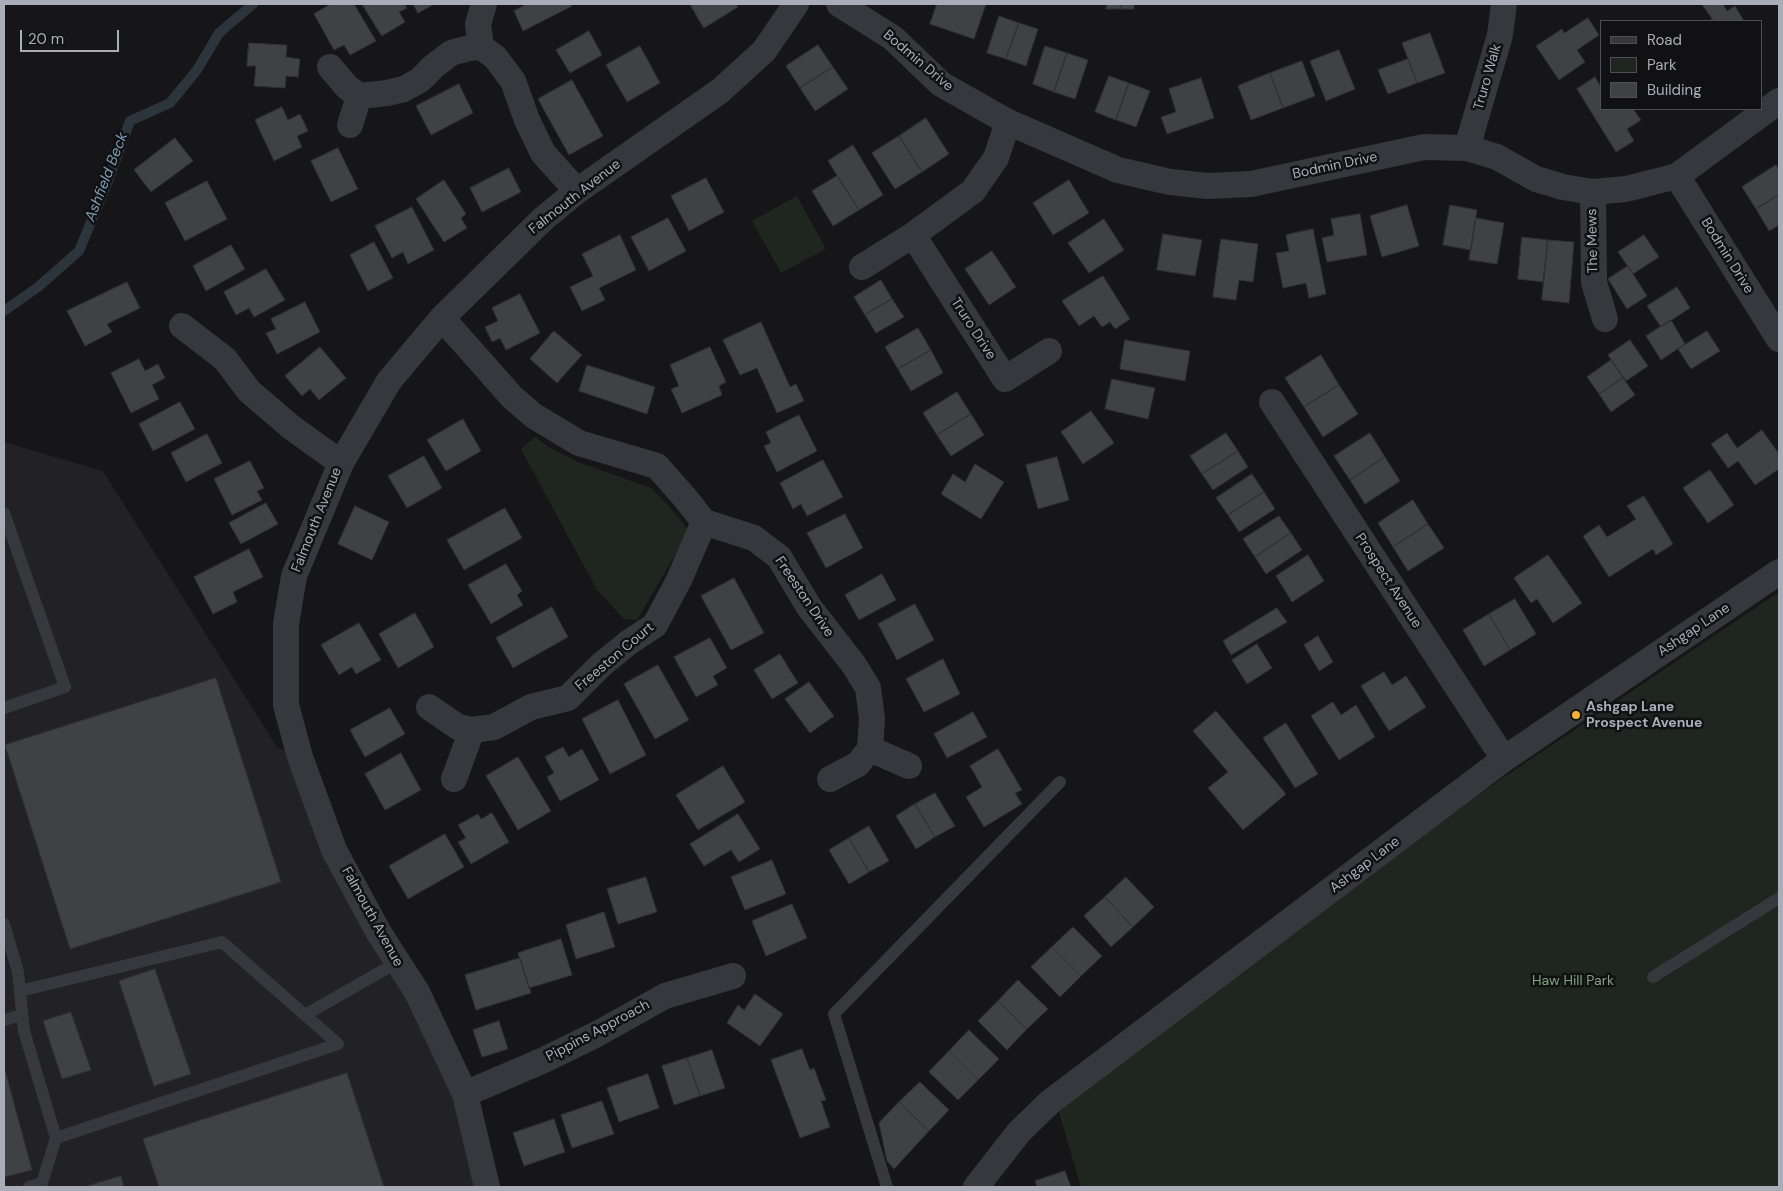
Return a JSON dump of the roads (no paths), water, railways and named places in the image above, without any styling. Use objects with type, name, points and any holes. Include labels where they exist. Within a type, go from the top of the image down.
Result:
[{"type":"street","points":[[481,47],[478,24],[484,4]]},
{"type":"street","name":"Falmouth Avenue","points":[[487,1187],[465,1094],[416,992],[379,933],[334,850],[300,756],[286,705],[286,624],[294,576],[341,463],[389,381],[442,318],[543,219],[577,191],[720,90],[764,51],[796,4]]},
{"type":"street","name":"Bodmin Drive","points":[[839,4],[893,38],[941,84],[1008,122],[1118,170],[1170,182],[1208,186],[1251,184],[1424,147],[1467,148],[1497,157],[1536,179],[1563,188],[1592,192],[1626,189],[1678,176],[1779,339]]},
{"type":"street","name":"Truro Walk","points":[[1467,148],[1500,35],[1504,4]]},
{"type":"street","points":[[330,67],[347,87],[359,96],[387,93],[404,90],[420,80],[451,53],[481,47],[495,58],[513,81],[527,120],[543,153],[577,191]]},
{"type":"street","points":[[350,125],[359,96]]},
{"type":"street","points":[[1678,176],[1779,101]]},
{"type":"street","points":[[862,267],[913,235],[973,191],[996,158],[1008,122]]},
{"type":"street","name":"The Mews","points":[[1592,192],[1594,282],[1605,319]]},
{"type":"street","name":"Truro Drive","points":[[913,235],[1005,379],[1049,351]]},
{"type":"street","points":[[442,318],[512,397],[534,416],[579,443],[657,466],[704,522]]},
{"type":"street","points":[[182,326],[225,359],[249,391],[291,426],[341,463]]},
{"type":"street","name":"Prospect Avenue","points":[[1272,402],[1504,759]]},
{"type":"street","name":"Freeston Court","points":[[472,730],[494,727],[531,708],[568,698],[601,665],[628,643],[656,625],[679,580],[704,522]]},
{"type":"street","name":"Freeston Drive","points":[[704,522],[754,538],[779,557],[809,607],[854,665],[868,688],[872,718],[870,749]]},
{"type":"street","name":"Ashgap Lane","points":[[976,1187],[1019,1132],[1050,1102],[1504,759],[1779,572]]},
{"type":"street","points":[[429,708],[458,727],[472,730],[454,778]]},
{"type":"street","points":[[830,779],[858,764],[870,749],[909,766]]},
{"type":"street","name":"Pippins Approach","points":[[465,1094],[588,1038],[665,996],[733,976]]},
{"type":"lane","points":[[4,513],[65,687],[4,708]]},
{"type":"lane","points":[[888,1187],[834,1014],[1060,782]]},
{"type":"lane","points":[[1653,977],[1779,898]]},
{"type":"lane","points":[[4,924],[18,972],[24,1031],[56,1138],[45,1185],[29,1187]]},
{"type":"lane","points":[[20,991],[222,942],[338,1044],[56,1138]]},
{"type":"lane","points":[[305,1015],[396,962]]},
{"type":"lane","points":[[4,1020],[22,1015]]},
{"type":"waterway","name":"Ashfield Beck","points":[[4,311],[38,287],[79,251],[130,121],[170,103],[197,70],[219,33],[253,4]]},
{"type":"place","name":"Ashgap Lane Prospect Avenue","points":[[1576,715]]},
{"type":"park label","name":"Haw Hill Park","points":[[1573,981]]}]
